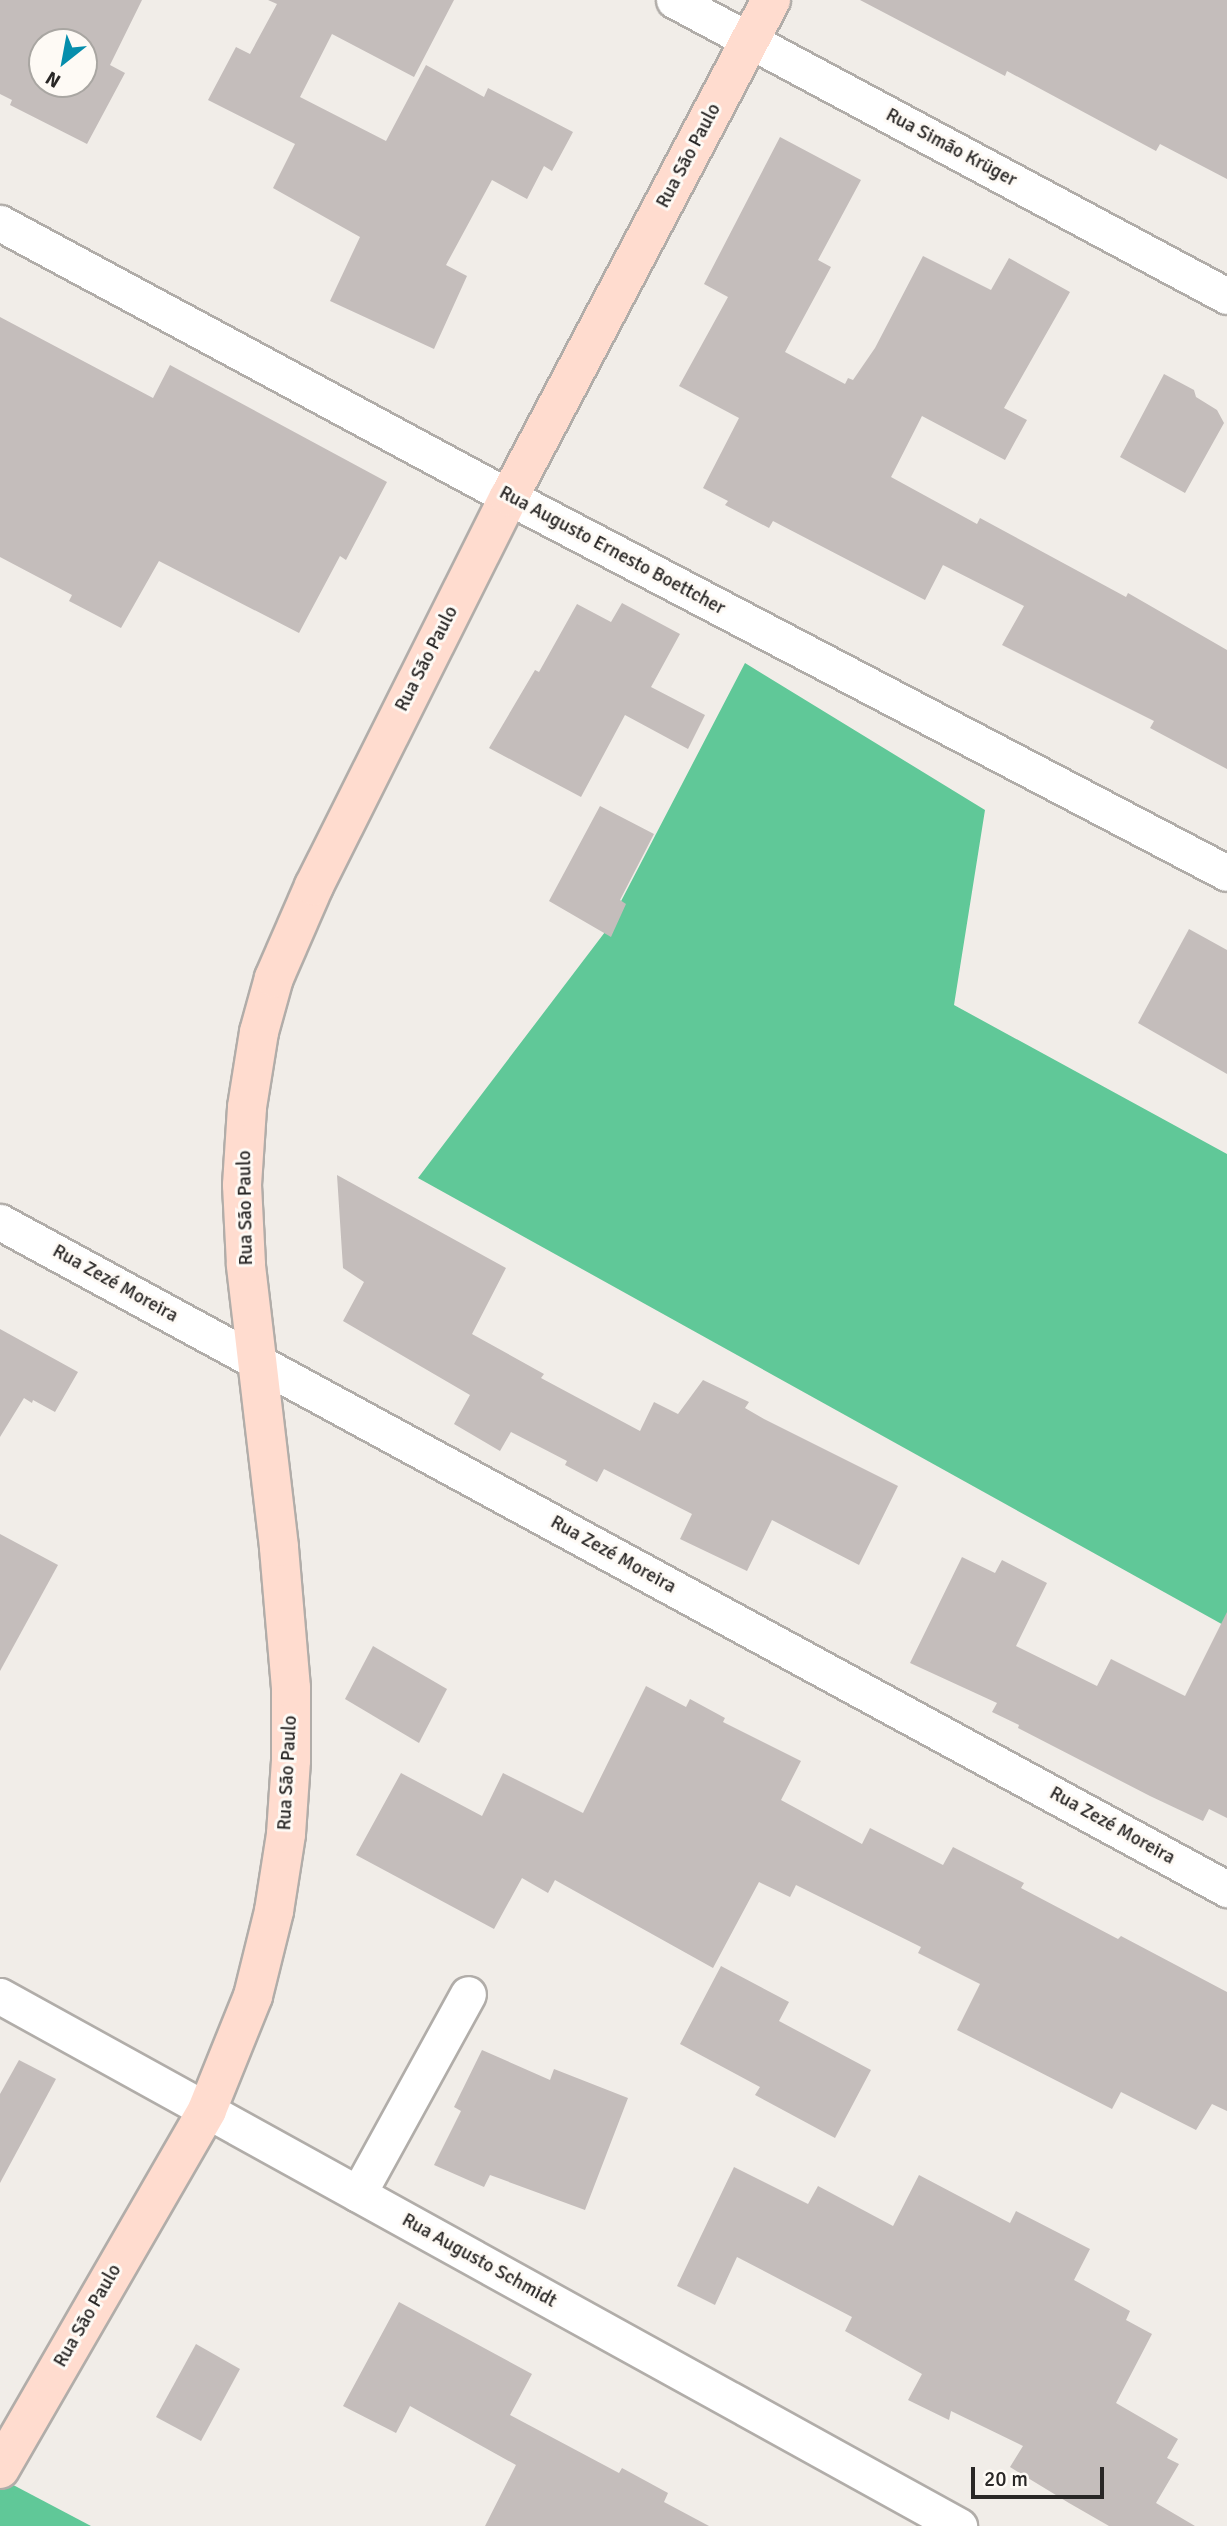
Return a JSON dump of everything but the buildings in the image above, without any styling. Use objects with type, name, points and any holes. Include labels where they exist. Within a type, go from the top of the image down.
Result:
[{"type":"main road","name":"Rua São Paulo","points":[[0,2469],[207,2110],[253,1996],[274,1911],[286,1834],[291,1760],[291,1688],[285,1611],[256,1361],[242,1185],[247,1107],[259,1032],[274,978],[325,862],[509,497],[771,0]]},
{"type":"street","name":"Rua Simão Krüger","points":[[674,0],[1227,296]]},
{"type":"street","name":"Rua Augusto Ernesto Boettcher","points":[[0,223],[509,497],[1227,873]]},
{"type":"street","name":"Rua Zezé Moreira","points":[[0,1222],[1227,1889]]},
{"type":"street","points":[[358,2194],[468,1994]]},
{"type":"street","name":"Rua Augusto Schmidt","points":[[0,1996],[959,2526]]},
{"type":"green space","points":[[745,663],[985,810],[954,1005],[1227,1154],[1227,1627],[418,1178],[605,932]]},
{"type":"green space","points":[[0,2478],[91,2526],[0,2526]]}]
